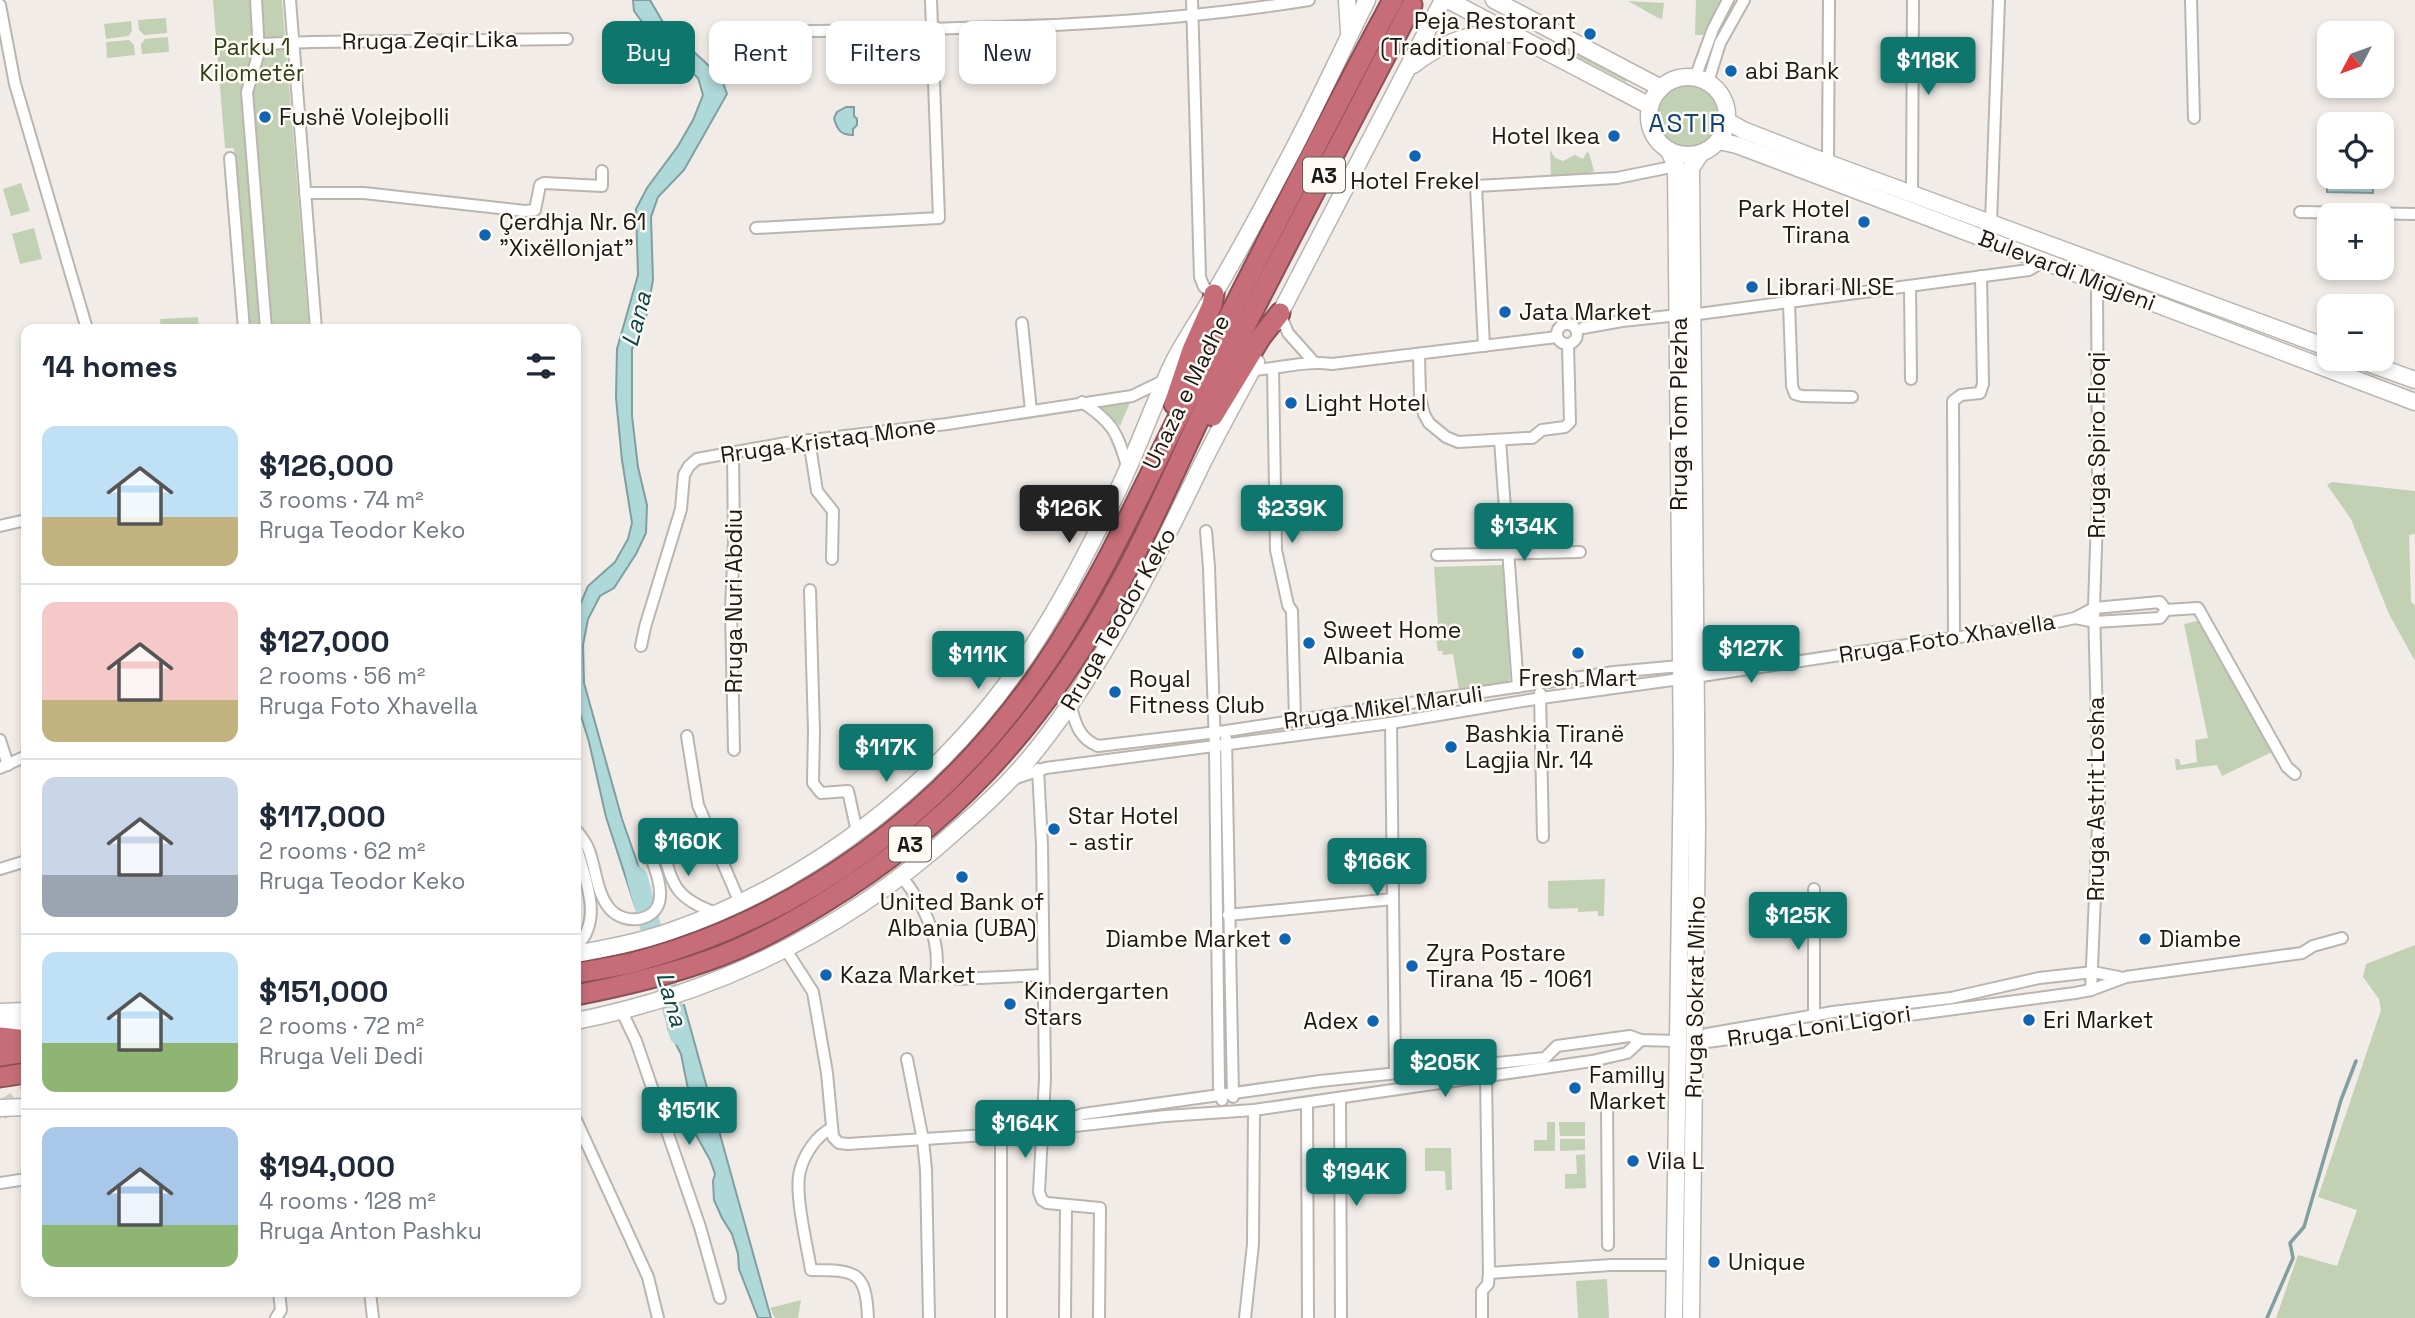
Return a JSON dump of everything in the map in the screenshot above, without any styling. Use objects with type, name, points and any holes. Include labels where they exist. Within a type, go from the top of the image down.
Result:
[{"type":"highway","name":"Unaza e Madhe","points":[[581,994],[637,982],[721,956],[808,913],[890,860],[951,809],[993,766],[1048,698],[1111,600],[1194,385],[1393,0]]},
{"type":"highway","name":"Unaza e Madhe","points":[[581,971],[631,953],[748,920],[795,897],[877,845],[936,796],[981,749],[1013,711],[1044,667],[1142,516],[1235,345],[1412,5]]},
{"type":"highway","points":[[1214,294],[1174,402],[1134,492],[1142,516],[1164,507],[1228,390],[1261,337],[1280,313]]},
{"type":"highway","points":[[0,1037],[21,1039]]},
{"type":"highway","points":[[0,1056],[21,1053]]},
{"type":"highway","points":[[0,1076],[21,1074]]},
{"type":"main road","points":[[1348,0],[1349,36]]},
{"type":"main road","points":[[675,940],[716,913],[740,903],[822,856],[857,832],[937,762],[996,698],[1030,652],[1128,470],[1181,348],[1284,167],[1367,0]]},
{"type":"main road","name":"Rruga Teodor Keko","points":[[581,1020],[691,990],[790,957],[813,936],[902,877],[986,805],[1037,749],[1103,654],[1156,561],[1280,313],[1443,0]]},
{"type":"main road","points":[[1448,0],[1650,106]]},
{"type":"main road","points":[[1494,0],[1514,7],[1661,88]]},
{"type":"main road","points":[[1409,68],[1437,48],[1462,39],[1498,33],[1518,37]]},
{"type":"main road","points":[[1683,77],[1702,80],[1718,91],[1724,102],[1727,121],[1719,141],[1701,153],[1686,156],[1669,151],[1652,133],[1649,121],[1654,97],[1672,80],[1683,77]]},
{"type":"main road","name":"Bulevardi Migjeni","points":[[1727,121],[1743,130],[1828,163],[2317,344]]},
{"type":"main road","name":"Bulevardi Migjeni","points":[[1719,141],[1737,145],[2415,402]]},
{"type":"main road","name":"Rruga Tom Plezha","points":[[1669,151],[1676,166],[1685,315]]},
{"type":"main road","name":"Rruga Tom Plezha","points":[[1687,672],[1685,315],[1690,168],[1701,153]]},
{"type":"main road","points":[[2390,371],[2415,380]]},
{"type":"main road","name":"Rruga Sokrat Miho","points":[[1687,672],[1697,827],[1691,1318]]},
{"type":"main road","name":"Rruga Sokrat Miho","points":[[1674,1318],[1682,760],[1687,672]]},
{"type":"main road","points":[[581,954],[631,953]]},
{"type":"main road","points":[[0,1012],[21,1011]]},
{"type":"main road","points":[[0,1025],[21,1022]]},
{"type":"main road","points":[[1677,1041],[1695,1040]]},
{"type":"main road","points":[[0,1098],[21,1097]]},
{"type":"main road","points":[[0,1108],[21,1107]]},
{"type":"street","points":[[256,0],[259,52],[247,92],[266,324]]},
{"type":"street","points":[[290,0],[316,324]]},
{"type":"street","points":[[931,0],[932,21]]},
{"type":"street","points":[[1192,0],[1200,277],[1204,287],[1214,294]]},
{"type":"street","points":[[945,29],[1043,26],[1193,16],[1256,4],[1309,0]]},
{"type":"street","points":[[1702,80],[1713,29],[1728,0]]},
{"type":"street","points":[[1702,80],[1744,0]]},
{"type":"street","points":[[1828,163],[1829,0]]},
{"type":"street","points":[[1912,194],[1913,0]]},
{"type":"street","points":[[1991,223],[1999,0]]},
{"type":"street","points":[[2191,0],[2194,118]]},
{"type":"street","points":[[0,5],[15,84],[87,324]]},
{"type":"street","name":"Rruga Zeqir Lika","points":[[259,44],[567,39]]},
{"type":"street","points":[[756,228],[939,218],[934,84]]},
{"type":"street","points":[[230,158],[244,324]]},
{"type":"street","points":[[1484,346],[1476,186],[1617,178],[1676,166]]},
{"type":"street","points":[[305,193],[364,193],[525,211],[535,210],[540,186],[544,183],[602,186],[602,171]]},
{"type":"street","points":[[2300,212],[2415,214]]},
{"type":"street","points":[[1583,328],[2029,271],[2044,261]]},
{"type":"street","points":[[1954,639],[1953,401],[1956,397],[1980,393],[1983,384],[1981,276]]},
{"type":"street","name":"Rruga Spiro Floqi","points":[[2094,608],[2098,486],[2097,281]]},
{"type":"street","points":[[1910,286],[1911,379]]},
{"type":"street","points":[[1789,303],[1792,386],[1795,394],[1852,397]]},
{"type":"street","points":[[1280,313],[1288,333],[1313,361]]},
{"type":"street","points":[[1022,323],[1031,411]]},
{"type":"street","points":[[1565,324],[1572,325],[1576,330],[1577,337],[1568,345],[1561,343],[1556,337],[1559,327],[1565,324]]},
{"type":"street","points":[[1252,370],[1313,361],[1332,363],[1556,337]]},
{"type":"street","points":[[1419,354],[1420,397],[1429,423],[1446,438],[1458,442],[1500,440],[1532,438],[1542,430],[1565,427],[1570,422],[1568,345]]},
{"type":"street","points":[[1273,369],[1276,550],[1288,605],[1292,611],[1295,719]]},
{"type":"street","name":"Rruga Kristaq Mone","points":[[641,646],[681,509],[684,475],[696,459],[809,440],[947,424],[1132,396],[1165,380]]},
{"type":"street","points":[[1082,402],[1107,420],[1116,432],[1128,470]]},
{"type":"street","points":[[809,440],[817,491],[833,511],[831,559]]},
{"type":"street","points":[[1500,440],[1518,687]]},
{"type":"street","name":"Rruga Nuri Abdiu","points":[[733,452],[734,750]]},
{"type":"street","points":[[0,526],[21,521]]},
{"type":"street","points":[[1206,531],[1220,732],[1220,1096],[1230,1110]]},
{"type":"street","points":[[1437,555],[1580,552]]},
{"type":"street","points":[[810,590],[813,783],[821,793],[848,791],[857,832]]},
{"type":"street","points":[[2076,618],[2094,608],[2160,602],[2166,610]]},
{"type":"street","name":"Rruga Astrit Losha","points":[[2091,990],[2099,801],[2094,608]]},
{"type":"street","points":[[2076,618],[2095,622],[2160,618],[2166,610],[2198,608],[2287,767],[2295,774]]},
{"type":"street","name":"Rruga Foto Xhavella","points":[[1687,672],[1954,639],[2076,618]]},
{"type":"street","name":"Rruga Mikel Maruli","points":[[1070,703],[1080,734],[1088,742],[1098,746],[1220,732],[1614,672],[1687,672]]},
{"type":"street","name":"Rruga Mikel Maruli","points":[[1011,779],[1038,769],[1391,723],[1687,672]]},
{"type":"street","points":[[1540,684],[1544,837]]},
{"type":"street","name":"Rruga Mikel Maruli","points":[[1391,723],[1395,1073]]},
{"type":"street","points":[[687,736],[698,805],[740,903]]},
{"type":"street","points":[[0,740],[4,766],[21,758]]},
{"type":"street","points":[[1038,769],[1042,845],[1045,1079],[1038,1192],[1047,1203],[1100,1208],[1099,1318]]},
{"type":"street","points":[[581,837],[587,845],[607,906],[620,917],[635,920],[651,914],[658,906],[660,892],[648,849]]},
{"type":"street","points":[[661,844],[677,890],[694,905],[716,913]]},
{"type":"street","points":[[0,869],[21,863]]},
{"type":"street","points":[[581,863],[593,909],[591,925],[581,940]]},
{"type":"street","points":[[902,877],[919,901],[936,943],[939,956],[936,974],[958,979],[1044,975]]},
{"type":"street","points":[[1814,889],[1814,1015]]},
{"type":"street","points":[[1222,917],[1393,899]]},
{"type":"street","points":[[1222,917],[1234,1093],[1230,1110]]},
{"type":"street","name":"Rruga Loni Ligori","points":[[1695,1040],[1707,1042],[2091,990],[2120,978],[2302,953],[2313,946],[2342,938]]},
{"type":"street","points":[[790,957],[813,992],[827,1073],[833,1137],[839,1143],[848,1144],[1001,1134],[1230,1110],[1254,1110],[1592,1061],[1627,1053],[1641,1040]]},
{"type":"street","name":"Rruga Loni Ligori","points":[[1695,1040],[1707,1034],[1814,1015],[1951,998],[2039,978],[2093,972],[2120,978]]},
{"type":"street","points":[[621,1010],[645,1066],[700,1227],[720,1298]]},
{"type":"street","points":[[1042,1130],[1083,1114],[1395,1073],[1545,1058],[1557,1046],[1630,1036],[1641,1040],[1677,1041]]},
{"type":"street","points":[[907,1059],[923,1140],[926,1170],[929,1318]]},
{"type":"street","points":[[1482,1318],[1482,1291],[1488,1284],[1489,1273],[1486,1077]]},
{"type":"street","points":[[1340,1098],[1341,1318]]},
{"type":"street","points":[[1606,1102],[1608,1245]]},
{"type":"street","points":[[1307,1103],[1308,1318]]},
{"type":"street","points":[[1245,1318],[1253,1244],[1254,1110]]},
{"type":"street","points":[[832,1128],[816,1139],[800,1171],[811,1270],[841,1270],[858,1278],[865,1285],[869,1318]]},
{"type":"street","points":[[1001,1134],[1002,1318]]},
{"type":"street","points":[[581,1140],[648,1277],[658,1318]]},
{"type":"street","points":[[0,1183],[21,1180]]},
{"type":"street","points":[[1065,1318],[1066,1206]]},
{"type":"street","points":[[1489,1273],[1611,1265],[1674,1265]]},
{"type":"street","points":[[276,1318],[281,1310],[280,1297]]},
{"type":"street","points":[[371,1297],[373,1318]]},
{"type":"green space","name":"Parku 1 Kilometër","points":[[213,0],[282,0],[309,324],[248,324],[234,148],[225,148]]},
{"type":"green space","points":[[1696,0],[1720,0],[1703,35],[1695,35]]},
{"type":"green space","points":[[1628,1],[1664,3],[1662,19],[1658,18]]},
{"type":"green space","points":[[166,18],[167,33],[144,35],[139,30],[138,20]]},
{"type":"green space","points":[[131,21],[132,31],[128,36],[106,39],[104,24]]},
{"type":"green space","points":[[168,37],[169,52],[142,54],[141,44],[145,39]]},
{"type":"green space","points":[[129,40],[134,45],[135,55],[107,58],[106,42]]},
{"type":"green space","points":[[1558,41],[1629,77],[1626,82],[1556,46]]},
{"type":"green space","points":[[1689,84],[1707,90],[1715,98],[1721,116],[1715,134],[1707,142],[1689,148],[1671,142],[1663,134],[1657,116],[1663,98],[1671,90]]},
{"type":"green space","points":[[1550,150],[1555,158],[1563,161],[1575,155],[1583,159],[1587,152],[1594,171],[1588,174],[1551,177]]},
{"type":"green space","points":[[21,183],[30,211],[11,216],[3,189]]},
{"type":"green space","points":[[34,228],[42,259],[20,264],[12,234]]},
{"type":"green space","points":[[198,317],[199,324],[160,324],[160,319]]},
{"type":"green space","points":[[1131,400],[1120,426],[1095,404]]},
{"type":"green space","points":[[2332,482],[2415,491],[2415,534],[2409,535],[2411,602],[2415,605],[2415,661],[2389,614],[2351,519],[2327,485]]},
{"type":"green space","points":[[1504,565],[1510,679],[1506,684],[1459,690],[1453,654],[1443,655],[1442,651],[1438,651],[1435,633],[1431,634],[1438,625],[1434,567]]},
{"type":"green space","points":[[2196,621],[2206,626],[2272,752],[2222,776],[2217,765],[2176,770],[2175,759],[2179,759],[2181,765],[2197,762],[2195,740],[2208,738],[2184,624]]},
{"type":"green space","points":[[1605,879],[1604,916],[1598,916],[1598,911],[1578,912],[1578,908],[1548,907],[1548,881]]},
{"type":"green space","points":[[2415,945],[2415,1318],[2276,1318],[2298,1255],[2337,1266],[2357,1210],[2318,1197],[2381,1010],[2379,999],[2363,977],[2366,964]]},
{"type":"green space","points":[[1547,1122],[1555,1122],[1555,1151],[1534,1151],[1534,1140],[1547,1140]]},
{"type":"green space","points":[[1559,1122],[1585,1122],[1585,1136],[1560,1136]]},
{"type":"green space","points":[[1560,1139],[1585,1139],[1585,1150],[1560,1151]]},
{"type":"green space","points":[[1425,1148],[1451,1148],[1452,1190],[1446,1190],[1445,1171],[1425,1171]]},
{"type":"green space","points":[[1585,1154],[1586,1188],[1565,1189],[1565,1174],[1577,1174],[1576,1155]]},
{"type":"green space","points":[[1607,1279],[1609,1318],[1578,1318],[1576,1281]]},
{"type":"green space","points":[[801,1300],[798,1318],[775,1318],[770,1308]]},
{"type":"water","points":[[633,0],[650,0],[662,21],[641,21],[634,11]]},
{"type":"water","points":[[695,53],[709,66],[709,84],[723,84],[727,94],[684,170],[658,197],[651,217],[653,280],[646,318],[632,349],[632,416],[638,467],[647,505],[646,533],[614,588],[600,596],[588,619],[583,645],[584,683],[622,819],[651,902],[635,906],[606,817],[581,716],[581,602],[588,586],[615,562],[628,539],[632,523],[616,398],[617,349],[638,275],[636,209],[693,120],[703,95],[695,75]]},
{"type":"water","points":[[846,107],[854,107],[854,116],[857,119],[853,135],[840,131],[834,118],[837,112]]},
{"type":"water","points":[[2327,189],[2373,189],[2373,193],[2327,192]]},
{"type":"water","points":[[684,1005],[771,1318],[758,1318],[739,1269],[732,1234],[714,1200],[715,1174],[696,1135],[699,1128],[698,1119],[689,1094],[681,1054],[668,1029],[667,1010]]},
{"type":"waterway","name":"Lana","points":[[637,877],[680,1035]]},
{"type":"waterway","points":[[2267,1318],[2293,1258],[2290,1243],[2304,1227],[2341,1100],[2356,1061]]},
{"type":"tunnel","points":[[0,1111],[21,1097]]},
{"type":"place","name":"Peja Restorant (Traditional Food)","points":[[1590,34]]},
{"type":"place","name":"abi Bank","points":[[1731,71]]},
{"type":"place","name":"Fushë Volejbolli","points":[[265,117]]},
{"type":"place","name":"Hotel Ikea","points":[[1614,136]]},
{"type":"place","name":"Hotel Frekel","points":[[1415,156]]},
{"type":"place","name":"Park Hotel Tirana","points":[[1864,222]]},
{"type":"place","name":"Çerdhja Nr. 61 \"Xixëllonjat\"","points":[[485,235]]},
{"type":"place","name":"Librari NI.SE","points":[[1752,287]]},
{"type":"place","name":"Jata Market","points":[[1505,312]]},
{"type":"place","name":"Light Hotel","points":[[1291,403]]},
{"type":"place","name":"Sweet Home Albania","points":[[1309,643]]},
{"type":"place","name":"Fresh Mart","points":[[1578,653]]},
{"type":"place","name":"Royal Fitness Club","points":[[1115,692]]},
{"type":"place","name":"Bashkia Tiranë Lagjia Nr. 14","points":[[1451,747]]},
{"type":"place","name":"Star Hotel - astir","points":[[1054,829]]},
{"type":"place","name":"United Bank of Albania (UBA)","points":[[962,877]]},
{"type":"place","name":"Diambe Market","points":[[1285,939]]},
{"type":"place","name":"Diambe","points":[[2145,939]]},
{"type":"place","name":"Zyra Postare Tirana 15 - 1061","points":[[1412,966]]},
{"type":"place","name":"Kaza Market","points":[[826,975]]},
{"type":"place","name":"Kindergarten Stars","points":[[1010,1004]]},
{"type":"place","name":"Eri Market","points":[[2029,1020]]},
{"type":"place","name":"Adex","points":[[1373,1021]]},
{"type":"place","name":"Familly Market","points":[[1575,1088]]},
{"type":"place","name":"Vila L","points":[[1633,1161]]},
{"type":"place","name":"Unique","points":[[1714,1262]]},
{"type":"district","name":"ASTIR","points":[[1688,123]]}]
